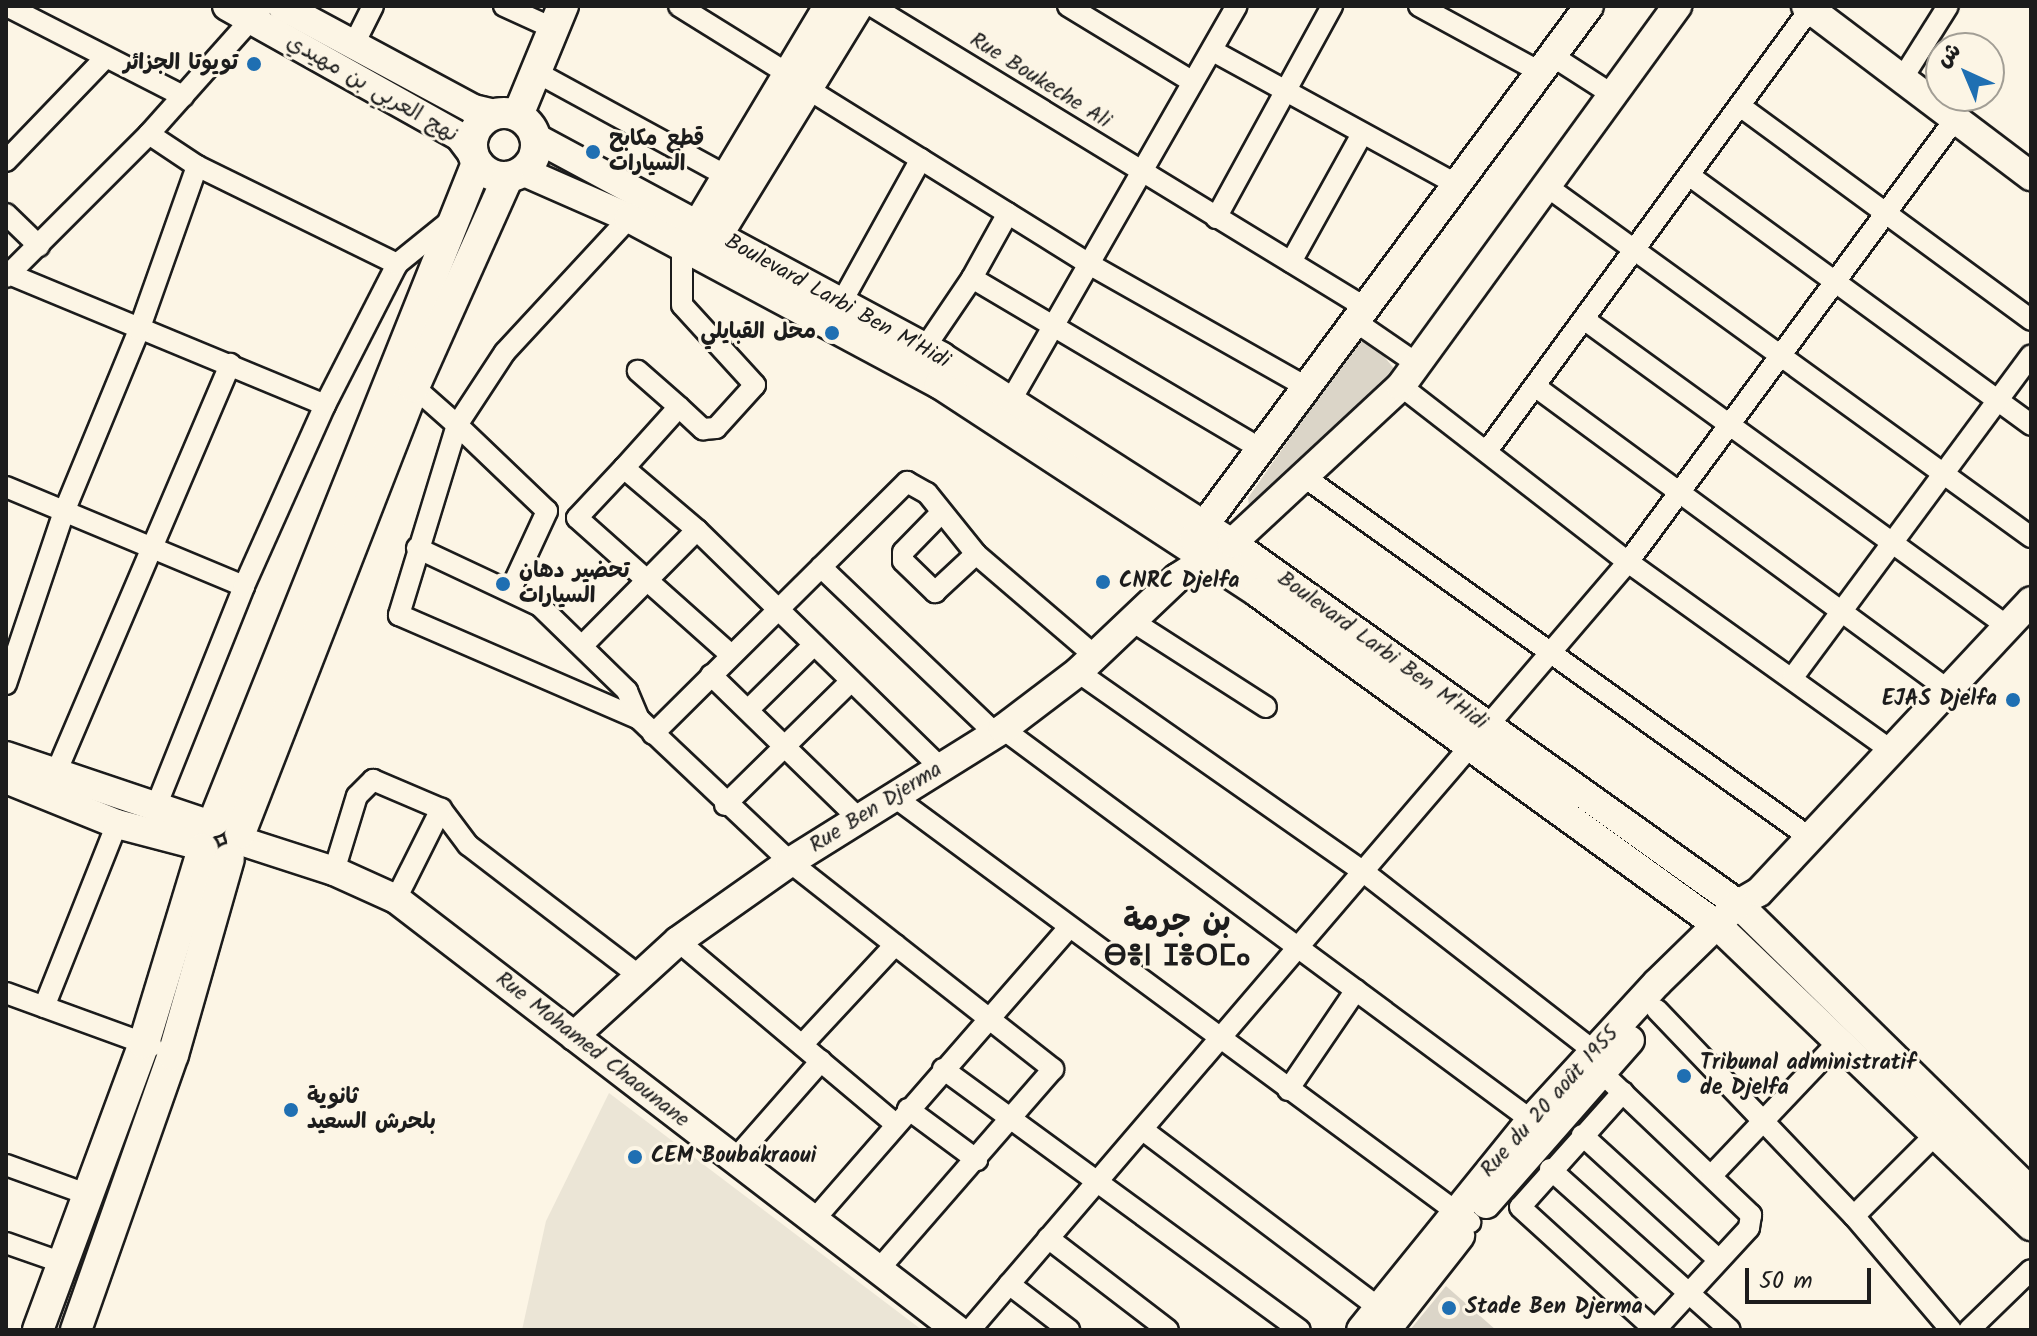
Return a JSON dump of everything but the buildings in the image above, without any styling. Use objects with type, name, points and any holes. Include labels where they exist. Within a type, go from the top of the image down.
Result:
[{"type":"main road","points":[[76,1330],[173,1055],[220,839],[414,387],[515,174],[534,157],[516,122],[559,17]]},
{"type":"main road","points":[[38,1330],[220,839],[459,215],[474,158],[474,133],[516,122]]},
{"type":"main road","points":[[474,158],[490,174],[515,174]]},
{"type":"street","points":[[7,6],[183,96]]},
{"type":"street","name":"نهج العربي بن مهيدي","points":[[227,6],[259,14],[460,137],[474,158]]},
{"type":"street","name":"نهج العربي بن مهيدي","points":[[282,6],[473,109],[516,122]]},
{"type":"street","points":[[353,46],[373,6]]},
{"type":"street","points":[[504,6],[559,17]]},
{"type":"street","points":[[679,6],[1089,264],[1308,388]]},
{"type":"street","points":[[696,249],[799,82],[828,6]]},
{"type":"street","points":[[638,371],[703,429],[716,428],[755,385],[682,305],[696,249],[727,176],[859,6]]},
{"type":"street","name":"Rue Boukeche Ali","points":[[872,6],[1291,262],[1361,315],[1409,375],[1487,451],[1628,562],[1891,750]]},
{"type":"street","points":[[1068,6],[1193,82]]},
{"type":"street","points":[[1216,218],[1332,6]]},
{"type":"street","points":[[1419,6],[1613,95]]},
{"type":"street","name":"Rue Ben Djerma","points":[[574,1036],[637,974],[678,941],[790,862],[999,731],[1087,664],[1177,578],[1263,450],[1589,6]]},
{"type":"street","points":[[1232,543],[1409,375],[1549,188],[1677,6]]},
{"type":"street","points":[[1902,79],[1948,6]]},
{"type":"street","points":[[1011,400],[1213,51],[1227,9]]},
{"type":"street","points":[[1487,451],[1740,106],[1821,11],[1902,79],[2031,176]]},
{"type":"street","points":[[259,14],[149,134],[8,276],[325,405]]},
{"type":"street","points":[[1213,51],[1283,93],[1458,185]]},
{"type":"street","points":[[6,161],[106,57]]},
{"type":"street","points":[[536,72],[727,176]]},
{"type":"street","points":[[1740,106],[2031,320]]},
{"type":"street","points":[[970,1330],[1365,873],[1628,562],[1956,118]]},
{"type":"street","name":"Boulevard Larbi Ben M'Hidi","points":[[516,122],[696,249],[840,305],[1011,400],[1201,544],[1232,543],[1481,736],[1749,904],[2031,1192]]},
{"type":"street","points":[[149,134],[197,166],[397,264]]},
{"type":"street","points":[[1291,262],[1362,134]]},
{"type":"street","points":[[840,305],[921,159]]},
{"type":"street","points":[[6,684],[64,512],[139,330],[197,166]]},
{"type":"street","points":[[515,174],[629,218],[696,249],[939,384],[1201,544],[1481,736],[1724,931],[2031,1226]]},
{"type":"street","points":[[1690,176],[2031,425]]},
{"type":"street","points":[[1549,188],[1944,477],[2031,537]]},
{"type":"street","points":[[924,349],[972,278],[1008,213]]},
{"type":"street","points":[[6,214],[39,246]]},
{"type":"street","points":[[155,809],[244,586],[325,405],[397,264],[421,239],[459,215]]},
{"type":"street","points":[[629,218],[505,352],[457,425],[399,615],[646,726]]},
{"type":"street","points":[[972,278],[1263,450]]},
{"type":"street","points":[[1585,320],[2007,626]]},
{"type":"street","points":[[1793,677],[1944,477],[2031,355]]},
{"type":"street","points":[[55,775],[149,548],[230,364]]},
{"type":"street","points":[[414,387],[547,511],[577,518],[731,655]]},
{"type":"street","points":[[1536,387],[1947,689]]},
{"type":"street","points":[[577,518],[679,407]]},
{"type":"street","points":[[624,468],[697,530],[941,768]]},
{"type":"street","points":[[1303,476],[1809,837]]},
{"type":"street","points":[[646,726],[711,675],[907,482],[927,493],[976,554],[1087,664],[1365,873],[1602,1062],[1623,1092],[1747,1207],[1752,1221],[1655,1330],[1520,1207],[1550,1169],[1623,1092]]},
{"type":"street","points":[[6,487],[244,586]]},
{"type":"street","points":[[511,589],[547,511]]},
{"type":"street","points":[[941,513],[903,552],[903,561],[935,592],[976,554]]},
{"type":"street","points":[[583,645],[697,530]]},
{"type":"street","points":[[417,548],[511,589],[540,606],[627,691],[646,726],[725,805],[790,862],[1053,1069],[1012,1121],[878,1270]]},
{"type":"street","points":[[821,567],[999,731],[1531,1120]]},
{"type":"street","name":"Rue du 20 août 1955","points":[[1463,1216],[1809,837],[2031,601]]},
{"type":"street","points":[[1132,621],[1266,707]]},
{"type":"street","points":[[748,710],[814,645]]},
{"type":"street","points":[[711,675],[860,820]]},
{"type":"street","points":[[725,805],[851,681]]},
{"type":"street","points":[[6,756],[155,809],[220,839]]},
{"type":"street","points":[[6,779],[117,824],[220,839]]},
{"type":"street","points":[[334,871],[366,784],[373,780],[441,809],[468,845],[637,974]]},
{"type":"street","points":[[896,798],[1219,1040],[1463,1216]]},
{"type":"street","points":[[396,899],[441,809]]},
{"type":"street","points":[[44,1007],[117,824]]},
{"type":"street","name":"Rue Mohamed Chaounane","points":[[220,839],[334,871],[396,899],[957,1330]]},
{"type":"street","points":[[813,1221],[1069,928]]},
{"type":"street","name":"Rue du 20 août 1955","points":[[1361,1330],[1382,1318],[1463,1216],[1531,1120],[1602,1062],[1657,1010],[1724,931]]},
{"type":"street","points":[[678,941],[821,1061],[902,1116],[977,1160]]},
{"type":"street","points":[[802,1045],[895,945]]},
{"type":"street","points":[[1288,1090],[1356,990]]},
{"type":"street","points":[[6,993],[173,1055]]},
{"type":"street","points":[[1657,1010],[1854,1216],[1951,1330]]},
{"type":"street","points":[[1712,1175],[1840,1040]]},
{"type":"street","points":[[734,1160],[821,1061]]},
{"type":"street","points":[[943,1069],[1300,1330]]},
{"type":"street","points":[[1143,1130],[1382,1318]]},
{"type":"street","points":[[1854,1216],[1936,1134]]},
{"type":"street","points":[[1582,1135],[1719,1260]]},
{"type":"street","points":[[6,1165],[89,1195]]},
{"type":"street","points":[[1550,1169],[1730,1330]]},
{"type":"street","points":[[1048,1238],[1168,1330]]},
{"type":"street","points":[[6,1243],[63,1263]]},
{"type":"street","points":[[1969,1330],[2031,1270]]},
{"type":"street","points":[[1009,1284],[1069,1330]]},
{"type":"shaded area","points":[[1370,340],[1397,372],[1255,507],[1249,505],[1248,498],[1348,355],[1360,342]]},
{"type":"shaded area","name":"CEM Boubakraoui","points":[[609,1093],[922,1330],[522,1330],[546,1221]]},
{"type":"shaded area","name":"Stade Ben Djerma","points":[[1446,1286],[1496,1330],[1410,1330]]},
{"type":"place","name":"تويوتا الجزائر","points":[[254,64]]},
{"type":"place","name":"قطع مكابح السيارات","points":[[593,152]]},
{"type":"place","name":"محل القبايلي","points":[[832,333]]},
{"type":"place","name":"CNRC Djelfa","points":[[1103,582]]},
{"type":"place","name":"تحضير دهان السيارات","points":[[503,584]]},
{"type":"place","name":"EJAS Djelfa","points":[[2013,700]]},
{"type":"place","name":"Tribunal administratif de Djelfa","points":[[1684,1076]]},
{"type":"place","name":"ثانوية بلحرش السعيد","points":[[291,1110]]},
{"type":"place","name":"CEM Boubakraoui","points":[[635,1157]]},
{"type":"place","name":"Stade Ben Djerma","points":[[1449,1308]]},
{"type":"district","name":"بن جرمة ⴱⴻⵏ ⵊⴻⵔⵎⴰ","points":[[1177,939]]}]
